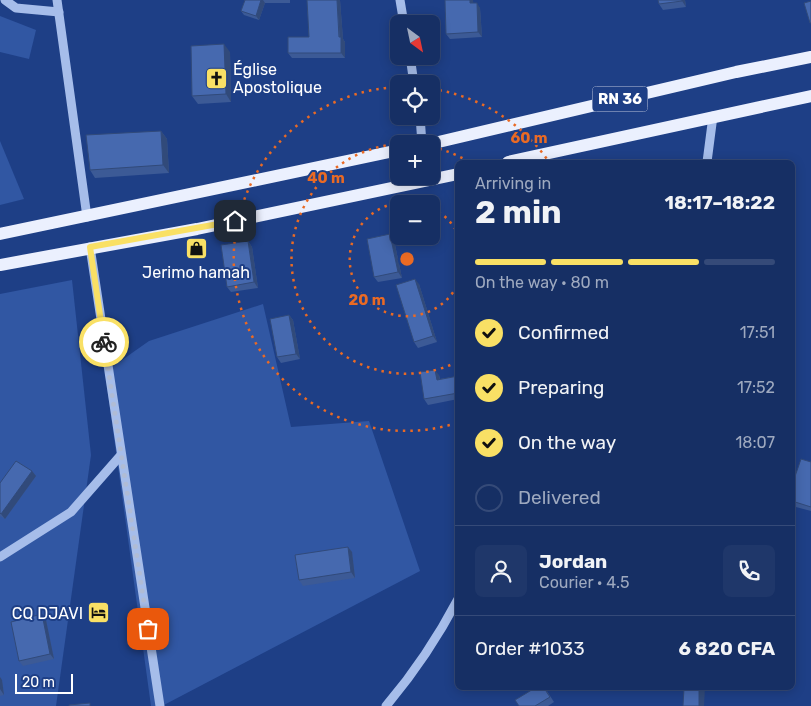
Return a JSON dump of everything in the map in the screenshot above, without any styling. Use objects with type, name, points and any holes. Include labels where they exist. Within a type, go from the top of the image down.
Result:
[{"type":"main road","name":"RN 36","points":[[440,142],[736,72],[811,57]]},
{"type":"main road","name":"RN 36","points":[[517,160],[811,96]]},
{"type":"main road","points":[[0,234],[390,152]]},
{"type":"main road","points":[[0,265],[90,247],[198,229],[455,175]]},
{"type":"street","points":[[6,0],[16,8],[59,12]]},
{"type":"street","points":[[57,0],[87,216]]},
{"type":"street","points":[[400,0],[402,15]]},
{"type":"street","points":[[708,160],[713,116]]},
{"type":"street","points":[[90,247],[160,706]]},
{"type":"street","points":[[0,558],[71,512],[121,455]]},
{"type":"street","points":[[386,706],[406,682],[438,636],[455,605]]},
{"type":"shaded area","points":[[0,16],[36,30],[29,59],[0,52]]},
{"type":"shaded area","points":[[0,141],[24,199],[0,205]]},
{"type":"shaded area","points":[[72,280],[91,455],[56,706],[0,706],[0,294]]},
{"type":"shaded area","points":[[263,304],[291,427],[369,421],[420,571],[162,706],[151,706],[105,372],[149,341]]},
{"type":"building","points":[[245,0],[261,0],[256,16],[241,11]]},
{"type":"building","points":[[307,0],[337,0],[341,53],[288,53],[288,37],[309,37]]},
{"type":"building","points":[[445,0],[470,0],[470,3],[477,3],[478,32],[446,34]]},
{"type":"building","points":[[658,0],[682,0],[682,1],[659,4]]},
{"type":"building","points":[[811,1],[811,23],[810,23],[804,3]]},
{"type":"building","points":[[224,44],[226,94],[192,96],[191,46]]},
{"type":"building","points":[[161,131],[163,165],[90,170],[86,135]]},
{"type":"building","points":[[390,234],[390,245],[392,245],[398,272],[374,277],[367,239]]},
{"type":"building","points":[[248,241],[254,282],[227,287],[221,245]]},
{"type":"building","points":[[415,279],[433,336],[414,342],[396,285]]},
{"type":"building","points":[[289,315],[296,354],[277,357],[270,319]]},
{"type":"building","points":[[435,370],[437,380],[455,377],[455,394],[424,399],[420,372]]},
{"type":"building","points":[[801,459],[811,462],[811,507],[795,502],[795,476]]},
{"type":"building","points":[[16,461],[32,471],[1,514],[0,483]]},
{"type":"building","points":[[348,547],[351,572],[299,580],[295,555]]},
{"type":"building","points":[[42,614],[50,654],[19,661],[11,622]]},
{"type":"building","points":[[532,690],[545,690],[550,697],[535,706],[519,706],[515,700]]},
{"type":"building","points":[[684,690],[699,690],[699,706],[683,706]]},
{"type":"building","points":[[90,703],[90,706],[69,706],[69,705]]},
{"type":"way so far","points":[[104,342],[148,629]]},
{"type":"place","name":"Église Apostolique","points":[[217,78]]},
{"type":"place","name":"Jerimo hamah","points":[[196,248]]},
{"type":"place","name":"CQ DJAVI","points":[[99,613]]},
{"type":"route","points":[[104,342],[90,247],[235,221]]}]
